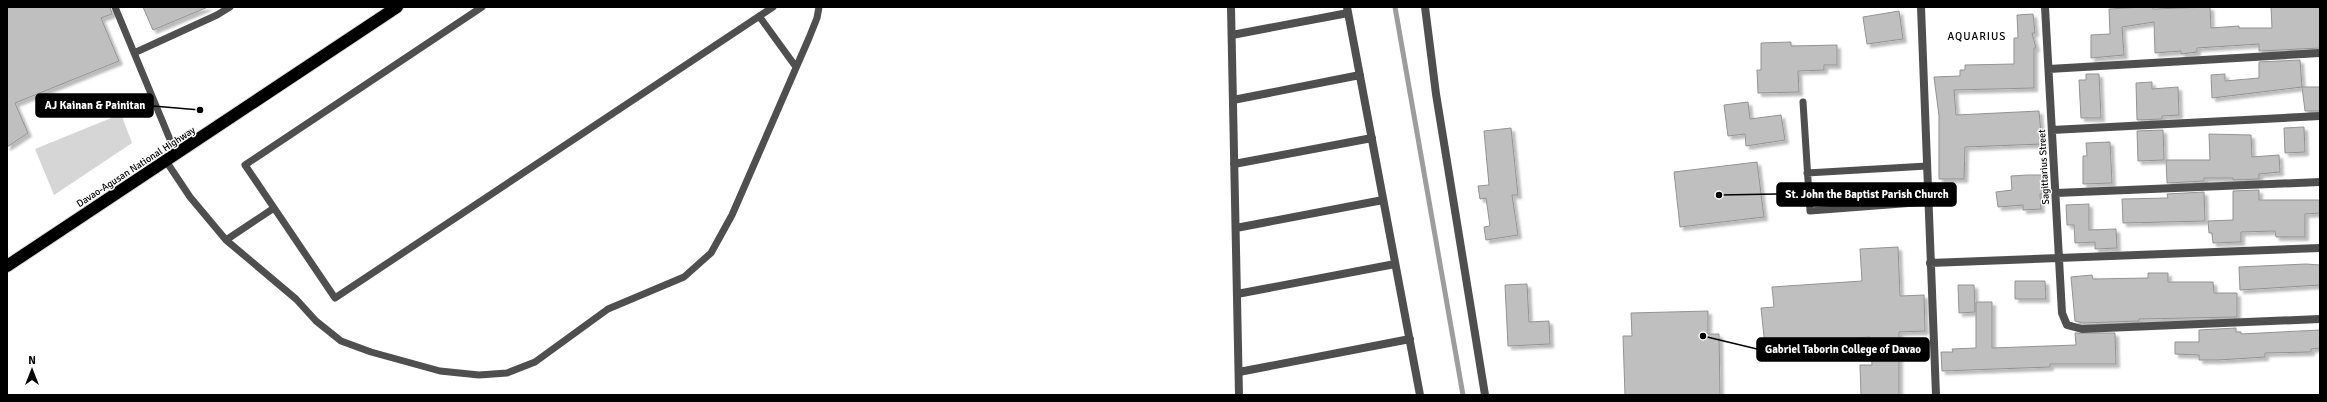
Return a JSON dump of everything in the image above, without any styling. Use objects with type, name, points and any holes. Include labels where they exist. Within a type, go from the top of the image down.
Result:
[{"type":"highway","name":"Davao-Agusan National Highway","points":[[7,266],[397,7]]},
{"type":"street","points":[[1231,7],[1239,395]]},
{"type":"street","points":[[1425,7],[1436,94],[1485,395]]},
{"type":"street","points":[[1921,7],[1936,395]]},
{"type":"street","name":"Sagittarius Street","points":[[2045,7],[2062,313],[2067,325],[2082,329],[2320,319]]},
{"type":"street","points":[[1232,35],[1347,10],[1420,395]]},
{"type":"street","points":[[2049,68],[2320,52]]},
{"type":"street","points":[[1233,100],[1360,75]]},
{"type":"street","points":[[2052,130],[2320,116]]},
{"type":"street","points":[[1234,164],[1372,138]]},
{"type":"street","points":[[2056,193],[2320,182]]},
{"type":"street","points":[[1236,228],[1383,200]]},
{"type":"street","points":[[1930,263],[2320,248]]},
{"type":"street","points":[[1237,294],[1395,264]]},
{"type":"street","points":[[1239,372],[1410,339]]},
{"type":"lane","points":[[115,7],[176,154]]},
{"type":"lane","points":[[134,53],[217,16],[230,7]]},
{"type":"lane","points":[[482,7],[245,165],[335,298],[773,7]]},
{"type":"lane","points":[[166,161],[190,197],[226,240],[296,299],[316,321],[341,341],[371,352],[440,371],[479,375],[508,373],[535,362],[608,309],[684,277],[711,254],[732,215],[817,18],[818,7]]},
{"type":"lane","points":[[759,16],[796,67]]},
{"type":"lane","points":[[1803,102],[1810,211],[1928,202]]},
{"type":"lane","points":[[1807,173],[1927,166]]},
{"type":"lane","points":[[226,240],[274,208]]},
{"type":"shaded area","points":[[121,114],[132,143],[54,195],[35,149]]},
{"type":"building","points":[[7,7],[110,7],[112,14],[101,18],[119,61],[15,103],[28,133],[7,147]]},
{"type":"building","points":[[143,7],[208,7],[153,30]]},
{"type":"building","points":[[2153,7],[2153,9],[2210,7],[2211,28],[2239,26],[2239,28],[2272,28],[2271,7],[2320,7],[2320,48],[2259,51],[2259,44],[2197,48],[2197,52],[2181,54],[2181,51],[2155,53],[2154,22],[2122,27],[2124,55],[2091,58],[2091,35],[2110,34],[2109,9]]},
{"type":"building","points":[[1899,11],[1903,39],[1867,44],[1863,17]]},
{"type":"building","points":[[2033,14],[2035,33],[2032,33],[2036,48],[2034,48],[2034,88],[1954,90],[1956,115],[2039,111],[2042,144],[1965,147],[1964,179],[1939,179],[1939,116],[1934,77],[1960,76],[1960,70],[1965,70],[1965,65],[2014,64],[2014,38],[2018,38],[2017,15]]},
{"type":"building","points":[[1791,42],[1791,46],[1837,45],[1837,65],[1824,65],[1824,70],[1798,71],[1799,92],[1758,93],[1757,70],[1761,70],[1761,43]]},
{"type":"building","points":[[2300,60],[2302,87],[2212,98],[2211,75],[2225,74],[2225,81],[2259,78],[2259,62]]},
{"type":"building","points":[[2086,74],[2099,74],[2101,118],[2081,118],[2079,80],[2086,80]]},
{"type":"building","points":[[2152,82],[2152,89],[2178,87],[2179,115],[2162,116],[2162,119],[2137,120],[2136,83]]},
{"type":"building","points":[[2302,87],[2320,87],[2320,111],[2305,111]]},
{"type":"building","points":[[1748,102],[1750,119],[1781,115],[1785,140],[1746,146],[1745,134],[1728,136],[1724,105]]},
{"type":"building","points":[[2304,127],[2305,152],[2285,153],[2284,128]]},
{"type":"building","points":[[1511,128],[1518,195],[1512,195],[1518,235],[1486,240],[1484,227],[1490,226],[1486,198],[1480,199],[1478,186],[1489,185],[1484,131]]},
{"type":"building","points":[[2163,130],[2164,160],[2138,161],[2137,131]]},
{"type":"building","points":[[2209,134],[2251,135],[2252,157],[2279,155],[2280,172],[2259,174],[2259,179],[2233,180],[2233,178],[2204,178],[2204,181],[2167,183],[2166,160],[2210,160]]},
{"type":"building","points":[[2110,142],[2112,183],[2083,184],[2083,156],[2087,156],[2086,143]]},
{"type":"building","points":[[1757,162],[1764,217],[1680,227],[1674,172]]},
{"type":"building","points":[[2042,175],[2043,194],[2040,194],[2041,209],[2023,210],[2023,205],[1998,207],[1996,192],[2012,190],[2011,176]]},
{"type":"building","points":[[2259,190],[2259,200],[2320,200],[2320,213],[2305,214],[2305,237],[2276,237],[2275,231],[2241,232],[2241,242],[2213,243],[2212,233],[2209,233],[2208,221],[2233,220],[2233,191]]},
{"type":"building","points":[[2204,192],[2205,221],[2123,223],[2122,199],[2168,198],[2167,194]]},
{"type":"building","points":[[2089,204],[2089,230],[2116,229],[2117,248],[2095,249],[2095,242],[2075,243],[2074,225],[2067,225],[2066,205]]},
{"type":"building","points":[[1898,247],[1900,296],[1924,295],[1925,331],[1899,332],[1899,395],[1861,395],[1860,365],[1872,365],[1870,337],[1765,346],[1761,308],[1774,307],[1772,287],[1862,281],[1860,249]]},
{"type":"building","points":[[2306,264],[2320,265],[2320,285],[2240,290],[2239,267]]},
{"type":"building","points":[[2148,273],[2168,273],[2168,282],[2213,282],[2214,293],[2237,293],[2237,317],[2139,319],[2139,321],[2083,323],[2075,321],[2071,277],[2092,275],[2093,279],[2148,278]]},
{"type":"building","points":[[2015,281],[2045,281],[2046,299],[2015,299]]},
{"type":"building","points":[[1527,284],[1529,322],[1549,321],[1550,344],[1508,346],[1505,285]]},
{"type":"building","points":[[1958,285],[1974,285],[1975,312],[1959,313]]},
{"type":"building","points":[[1976,302],[1992,302],[1992,348],[2076,345],[2075,333],[2115,333],[2116,364],[2050,364],[2050,367],[1942,371],[1941,352],[1953,352],[1952,349],[1976,348]]},
{"type":"building","points":[[1708,311],[1708,334],[1719,334],[1720,395],[1625,395],[1623,336],[1632,336],[1631,313]]},
{"type":"building","points":[[2236,328],[2236,332],[2241,332],[2241,334],[2320,330],[2320,348],[2311,349],[2311,352],[2265,353],[2265,357],[2218,360],[2199,360],[2199,355],[2175,354],[2175,342],[2199,342],[2199,330]]},
{"type":"waterway","points":[[1395,7],[1463,395]]},
{"type":"place","name":"AJ Kainan & Painitan","points":[[200,110]]},
{"type":"place","name":"St. John the Baptist Parish Church","points":[[1719,195]]},
{"type":"place","name":"Gabriel Taborin College of Davao","points":[[1703,336]]},
{"type":"district","name":"AQUARIUS","points":[[1977,36]]}]
